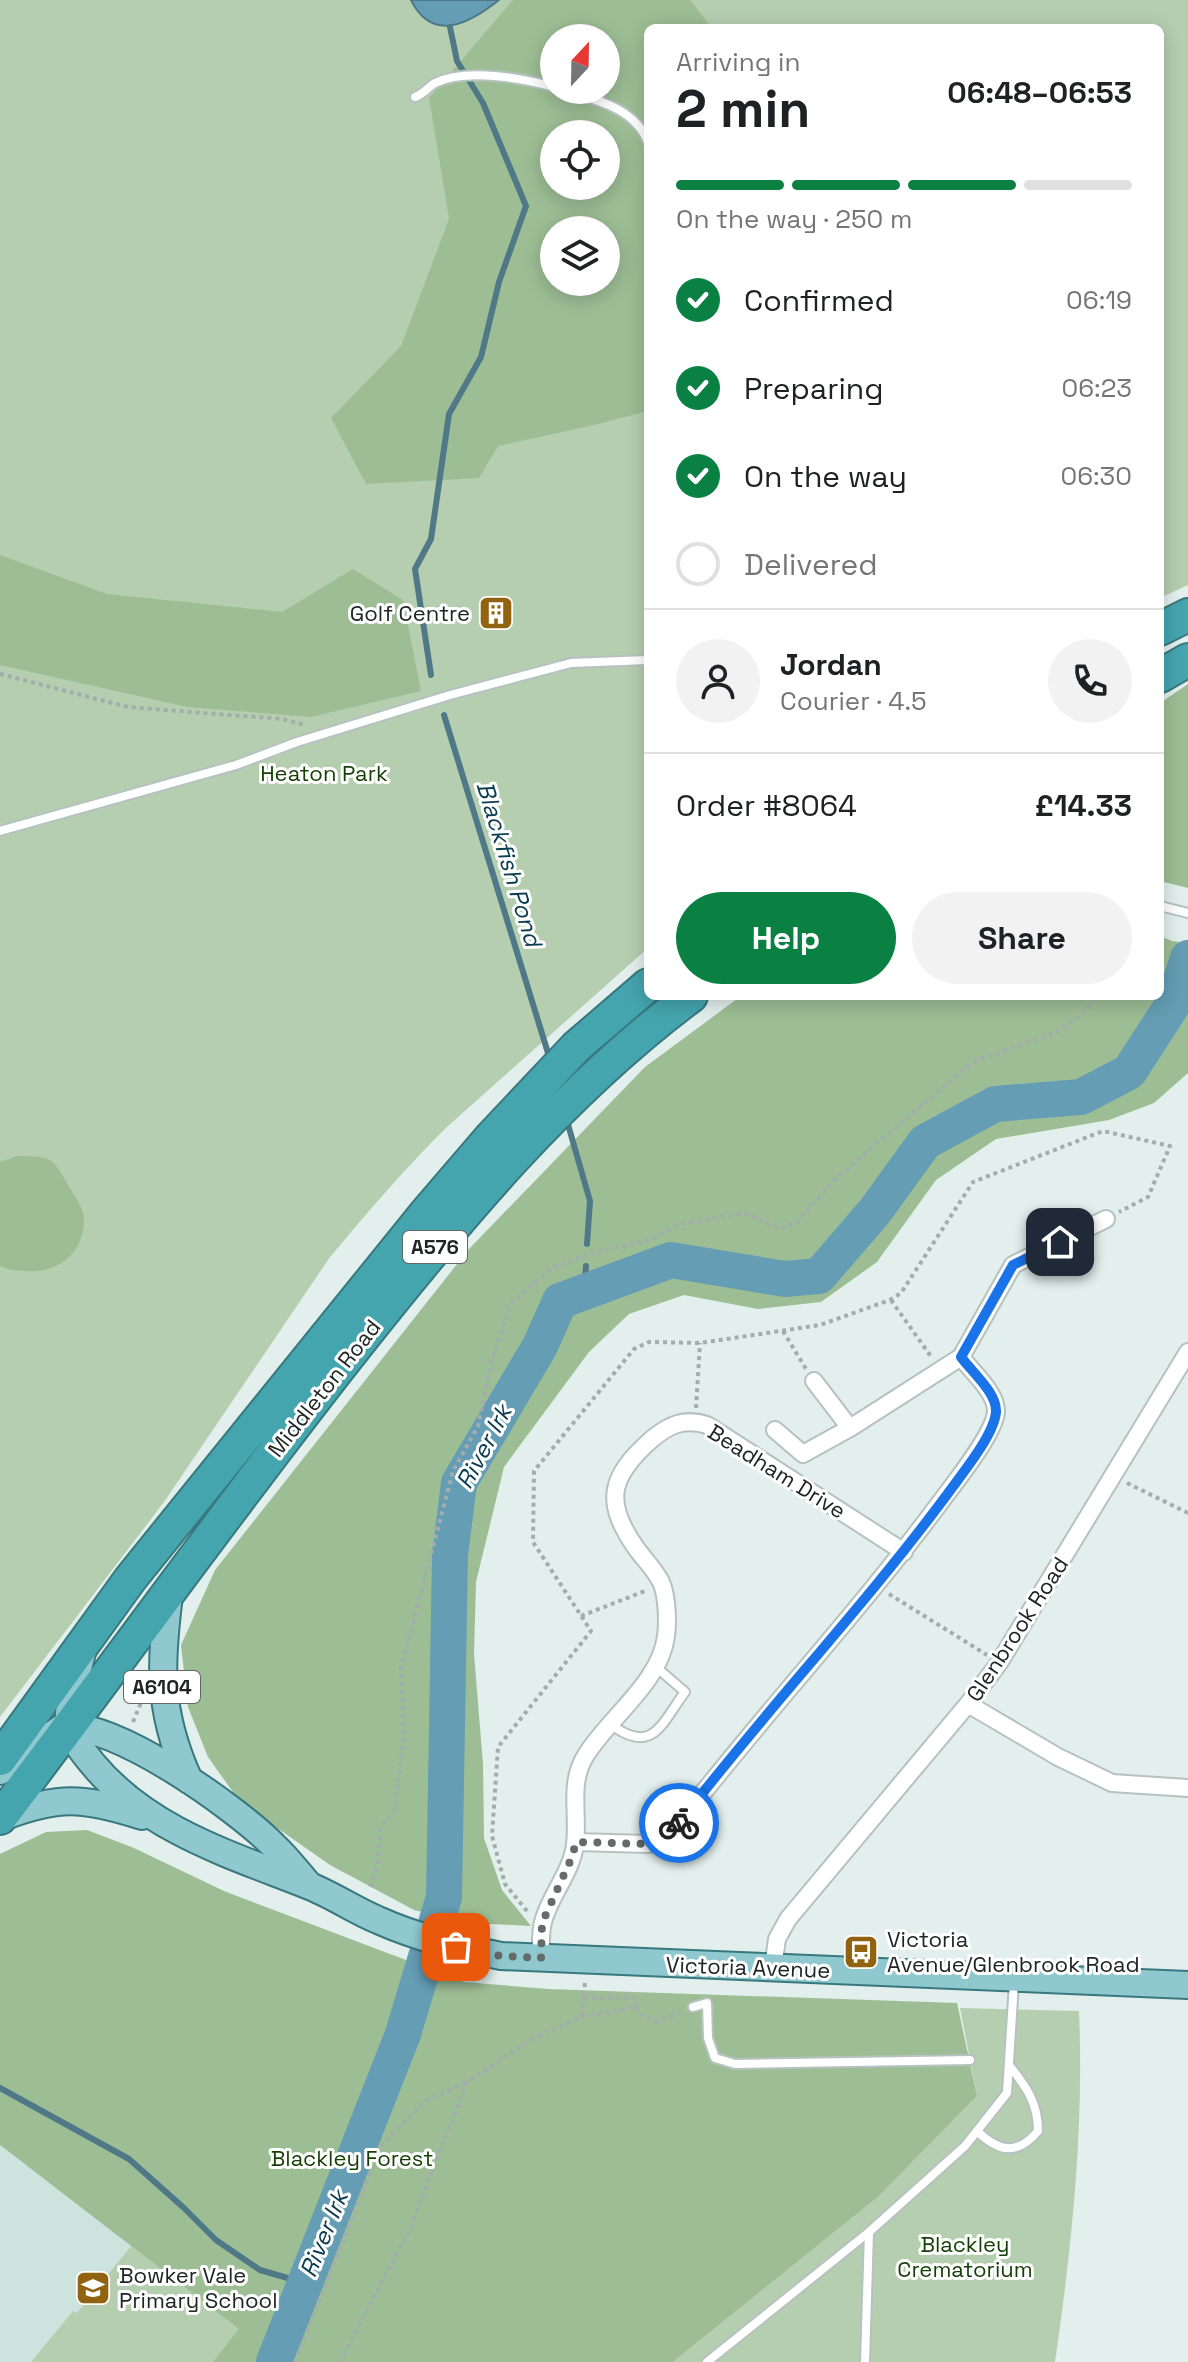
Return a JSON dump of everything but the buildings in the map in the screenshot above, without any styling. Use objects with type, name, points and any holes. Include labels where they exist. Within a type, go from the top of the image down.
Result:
[{"type":"highway","points":[[1164,627],[1188,615]]},
{"type":"highway","points":[[1164,674],[1188,660]]},
{"type":"highway","name":"Middleton Road","points":[[0,1759],[131,1578],[352,1303],[492,1136],[576,1047],[644,988]]},
{"type":"highway","name":"Middleton Road","points":[[0,1818],[170,1588],[427,1256],[514,1156],[598,1074],[686,1000]]},
{"type":"main road","name":"A6104","points":[[170,1588],[163,1651],[163,1693],[171,1736],[190,1782]]},
{"type":"main road","points":[[83,1643],[70,1727],[78,1744],[97,1769],[157,1820]]},
{"type":"main road","points":[[0,1771],[53,1733],[70,1727],[93,1731],[139,1749],[190,1782],[273,1844],[310,1886]]},
{"type":"main road","points":[[0,1818],[34,1805],[65,1800],[110,1806],[157,1820],[247,1864],[310,1886]]},
{"type":"main road","name":"Victoria Avenue","points":[[310,1886],[376,1920],[414,1935],[501,1956],[1188,1985]]},
{"type":"street","points":[[775,1430],[803,1454],[850,1428],[961,1357],[1013,1265],[1106,1219]]},
{"type":"street","name":"Glenbrook Road","points":[[773,1968],[777,1939],[788,1919],[999,1663],[1188,1352]]},
{"type":"street","points":[[576,1842],[648,1844],[669,1836],[713,1779],[877,1587],[957,1481],[994,1420],[995,1400],[961,1357]]},
{"type":"street","points":[[814,1381],[850,1428]]},
{"type":"street","name":"Beadham Drive","points":[[541,1958],[542,1923],[576,1842],[574,1799],[578,1773],[585,1757],[638,1692],[661,1657],[666,1637],[662,1584],[618,1518],[615,1492],[632,1457],[677,1423],[685,1420],[695,1422],[725,1435],[904,1552]]},
{"type":"street","points":[[968,1704],[1058,1757],[1112,1783],[1188,1788]]},
{"type":"lane","points":[[415,97],[426,93],[434,84],[472,73],[540,83]]},
{"type":"lane","points":[[608,104],[630,116],[644,131]]},
{"type":"lane","points":[[0,831],[236,765],[450,695],[571,663],[644,660]]},
{"type":"lane","points":[[1164,907],[1188,913]]},
{"type":"lane","points":[[610,1724],[634,1738],[642,1739],[654,1733],[685,1692],[655,1666]]},
{"type":"lane","points":[[707,2362],[869,2232],[965,2146],[977,2131],[1007,2093],[1014,1978]]},
{"type":"lane","points":[[693,2007],[707,2003],[708,2038],[715,2058],[735,2064],[970,2060]]},
{"type":"lane","points":[[977,2131],[991,2144],[1012,2149],[1028,2144],[1038,2131],[1038,2112],[1030,2092],[1009,2065]]},
{"type":"lane","points":[[865,2362],[869,2232]]},
{"type":"path","points":[[0,674],[128,707],[282,719],[307,725],[324,735]]},
{"type":"path","points":[[371,1887],[378,1860],[381,1826],[394,1812],[404,1736],[401,1668],[421,1583],[453,1471],[478,1426],[492,1359],[511,1303],[554,1267],[598,1251],[647,1241],[680,1224],[744,1213],[781,1229],[798,1221],[834,1180],[973,1062],[1059,1031],[1085,1012],[1092,1000]]},
{"type":"path","points":[[542,1923],[523,1908],[505,1884],[492,1836],[498,1747],[591,1631],[533,1542],[534,1471],[634,1349],[649,1342],[700,1343],[820,1325],[890,1300],[901,1293],[973,1182],[1103,1131],[1170,1146],[1148,1197],[1106,1219]]},
{"type":"path","points":[[890,1300],[940,1370]]},
{"type":"path","points":[[783,1331],[814,1381]]},
{"type":"path","points":[[695,1422],[700,1343]]},
{"type":"path","points":[[1114,1476],[1188,1513]]},
{"type":"path","points":[[581,1616],[662,1584]]},
{"type":"path","points":[[877,1587],[999,1663]]},
{"type":"path","points":[[129,1731],[144,1695]]},
{"type":"path","points":[[582,2017],[588,1960]]},
{"type":"path","points":[[583,1998],[633,1997],[641,2015],[657,2021],[693,2007]]},
{"type":"path","points":[[295,2362],[381,2146],[425,2101],[467,2082],[535,2037],[582,2017],[636,2007]]},
{"type":"path","points":[[340,2362],[410,2228],[467,2082]]},
{"type":"shaded area","name":"Bowker Vale Primary School","points":[[0,2145],[240,2329],[213,2362],[0,2362]]},
{"type":"green space","name":"Heaton Park","points":[[0,0],[1188,0],[1188,585],[1164,596],[1164,24],[644,24],[644,952],[448,1126],[330,1257],[164,1502],[0,1717]]},
{"type":"green space","points":[[513,0],[690,0],[709,24],[644,24],[644,412],[498,446],[479,478],[366,484],[331,418],[401,346],[449,219],[429,98]]},
{"type":"green space","points":[[0,555],[107,594],[282,612],[353,569],[403,600],[421,691],[311,717],[187,707],[0,665]]},
{"type":"green space","points":[[1188,684],[1188,888],[1164,882],[1164,700]]},
{"type":"green space","points":[[1164,938],[1188,943],[1188,1073],[1154,1103],[1109,1120],[996,1139],[936,1180],[877,1262],[821,1302],[758,1309],[684,1295],[629,1314],[589,1352],[504,1467],[476,1582],[474,1654],[483,1764],[484,1838],[502,1890],[531,1926],[470,1923],[414,1910],[330,1865],[240,1802],[208,1757],[188,1707],[181,1645],[215,1570],[469,1249],[645,1067],[736,1000],[1164,1000]]},
{"type":"green space","points":[[17,1156],[51,1161],[80,1204],[84,1222],[82,1234],[73,1253],[57,1266],[24,1271],[0,1266],[0,1162]]},
{"type":"green space","name":"Blackley Forest","points":[[87,1830],[134,1848],[224,1891],[464,1982],[548,1989],[957,2003],[977,2096],[878,2197],[673,2362],[213,2362],[239,2329],[0,2145],[0,1854],[46,1832]]},
{"type":"green space","name":"Blackley Crematorium","points":[[960,2008],[1079,2011],[1080,2099],[1075,2187],[1055,2362],[673,2362],[878,2197],[977,2096]]},
{"type":"green space","points":[[131,2246],[240,2329],[213,2362],[31,2362],[73,2311],[77,2313]]},
{"type":"water","points":[[411,0],[499,0],[464,22],[441,25],[430,22],[420,14]]},
{"type":"waterway","name":"Blackfish Pond","points":[[431,675],[415,569],[431,539],[449,414],[481,357],[499,282],[526,206],[483,103],[457,61],[450,27]]},
{"type":"waterway","name":"Blackfish Pond","points":[[444,715],[548,1053]]},
{"type":"waterway","name":"River Irk","points":[[274,2362],[403,2034],[444,1897],[450,1555],[459,1483],[540,1346],[560,1301],[671,1260],[785,1279],[819,1276],[875,1211],[925,1142],[995,1104],[1081,1097],[1129,1072],[1173,1004],[1188,958]]},
{"type":"waterway","name":"Blackfish Pond","points":[[567,1121],[590,1201],[587,1244]]},
{"type":"waterway","points":[[584,1293],[586,1266]]},
{"type":"waterway","points":[[0,2088],[129,2159],[216,2240],[260,2270],[305,2283]]},
{"type":"way so far","points":[[456,1947],[501,1956],[541,1958],[542,1923],[576,1842],[659,1842],[669,1836],[679,1823]]},
{"type":"place","name":"Golf Centre","points":[[496,613]]},
{"type":"place","name":"Victoria Avenue/Glenbrook Road","points":[[861,1952]]},
{"type":"place","name":"Bowker Vale Primary School","points":[[93,2288]]},
{"type":"route","points":[[679,1823],[877,1587],[957,1481],[989,1431],[996,1410],[995,1400],[961,1357],[1013,1265],[1060,1242]]}]
